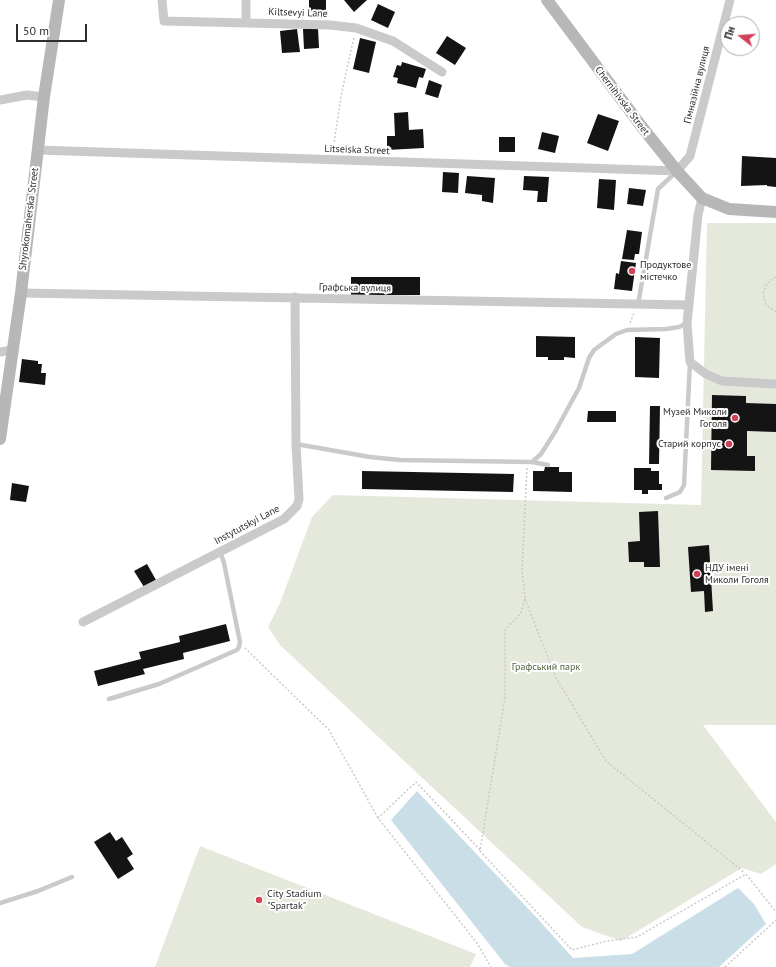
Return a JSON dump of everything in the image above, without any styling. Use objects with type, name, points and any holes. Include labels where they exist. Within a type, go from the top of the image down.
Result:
[{"type":"street","name":"Shyrokomaherska Street","points":[[0,439],[6,351],[21,293],[44,98],[59,0]]},
{"type":"street","name":"Kiltsevyi Lane","points":[[162,0],[164,21],[246,22],[356,28],[393,41],[442,72]]},
{"type":"street","points":[[246,0],[246,22]]},
{"type":"street","name":"Chernihivska Street","points":[[547,0],[677,171],[702,198]]},
{"type":"street","name":"Гімназійна вулиця","points":[[677,171],[690,156],[730,0]]},
{"type":"street","points":[[0,100],[27,95],[44,98]]},
{"type":"street","name":"Litseiska Street","points":[[38,150],[331,161],[677,171]]},
{"type":"street","points":[[776,212],[729,209],[702,198],[698,215],[688,323],[690,362],[706,374],[722,381],[776,384]]},
{"type":"street","name":"Графська вулиця","points":[[21,293],[689,305]]},
{"type":"street","name":"Instytutskyi Lane","points":[[83,622],[284,519],[297,506],[299,499],[296,444],[295,297]]},
{"type":"lane","points":[[638,305],[658,189],[677,171]]},
{"type":"lane","points":[[530,462],[541,454],[555,432],[579,388],[589,358],[594,350],[616,334],[627,330],[666,330],[688,323]]},
{"type":"lane","points":[[666,498],[680,492],[684,485],[690,362]]},
{"type":"lane","points":[[296,444],[370,457],[400,460],[530,462],[548,465]]},
{"type":"lane","points":[[109,699],[159,684],[237,650],[240,642],[220,551]]},
{"type":"lane","points":[[0,903],[38,891],[72,877]]},
{"type":"path","points":[[331,161],[341,96],[356,28]]},
{"type":"path","points":[[776,277],[767,283],[763,294],[766,305],[776,312]]},
{"type":"path","points":[[627,330],[638,305]]},
{"type":"path","points":[[530,462],[522,570],[525,599],[556,678],[606,761],[746,874],[776,912]]},
{"type":"path","points":[[480,851],[505,697],[505,630],[522,613],[525,599]]},
{"type":"path","points":[[240,642],[329,730],[378,818],[477,943],[491,967]]},
{"type":"path","points":[[378,818],[416,782],[572,950],[607,941],[637,937],[746,874]]},
{"type":"path","points":[[725,967],[776,920]]},
{"type":"green space","name":"Графський парк","points":[[707,223],[776,223],[776,725],[703,725],[776,822],[776,864],[761,874],[742,868],[621,941],[582,927],[280,645],[268,627],[280,603],[312,517],[333,495],[701,505]]},
{"type":"green space","name":"City Stadium \"Spartak\"","points":[[200,846],[476,954],[470,967],[155,967]]},
{"type":"water","points":[[417,791],[573,958],[632,954],[738,888],[754,904],[766,924],[719,967],[510,967],[505,964],[391,820]]},
{"type":"building","points":[[309,0],[326,0],[326,12],[309,12]]},
{"type":"building","points":[[344,0],[367,0],[354,12]]},
{"type":"building","points":[[378,4],[395,12],[388,28],[371,20]]},
{"type":"building","points":[[318,28],[319,48],[304,49],[303,29]]},
{"type":"building","points":[[297,29],[300,52],[282,53],[280,31]]},
{"type":"building","points":[[447,36],[466,48],[455,65],[436,53]]},
{"type":"building","points":[[360,38],[376,42],[369,73],[353,69]]},
{"type":"building","points":[[402,62],[426,69],[423,78],[419,77],[416,88],[397,83],[398,78],[393,77],[397,65],[401,66]]},
{"type":"building","points":[[429,80],[442,85],[438,98],[425,94]]},
{"type":"building","points":[[408,112],[409,130],[423,129],[424,148],[387,150],[387,136],[395,136],[394,113]]},
{"type":"building","points":[[598,114],[619,121],[608,151],[587,143]]},
{"type":"building","points":[[542,132],[559,136],[555,153],[538,149]]},
{"type":"building","points":[[499,137],[515,137],[515,152],[499,152]]},
{"type":"building","points":[[742,156],[776,158],[776,187],[767,185],[741,186]]},
{"type":"building","points":[[443,172],[459,173],[458,193],[442,192]]},
{"type":"building","points":[[467,176],[495,178],[493,203],[482,201],[482,195],[465,193]]},
{"type":"building","points":[[524,176],[549,177],[547,202],[537,202],[538,191],[523,190]]},
{"type":"building","points":[[599,179],[616,180],[614,210],[597,208]]},
{"type":"building","points":[[629,188],[646,190],[643,206],[627,204]]},
{"type":"building","points":[[627,230],[642,232],[639,254],[635,254],[634,260],[622,259]]},
{"type":"building","points":[[621,261],[636,263],[632,291],[614,289],[616,273],[619,274]]},
{"type":"building","points":[[351,277],[420,277],[420,295],[351,295]]},
{"type":"building","points":[[536,336],[575,337],[575,358],[564,357],[564,360],[548,360],[548,357],[536,357]]},
{"type":"building","points":[[635,337],[660,338],[659,378],[635,377]]},
{"type":"building","points":[[22,359],[38,361],[38,364],[42,364],[41,373],[46,373],[45,385],[19,382]]},
{"type":"building","name":"Старий корпус","points":[[712,395],[746,396],[746,403],[776,404],[776,432],[747,431],[747,456],[755,456],[755,471],[711,470]]},
{"type":"building","points":[[650,406],[660,406],[659,464],[649,464]]},
{"type":"building","points":[[588,411],[616,411],[616,422],[587,422]]},
{"type":"building","points":[[545,467],[559,467],[559,472],[572,472],[572,492],[533,491],[533,471],[544,471]]},
{"type":"building","points":[[634,468],[651,468],[651,471],[659,471],[659,484],[662,484],[662,490],[648,490],[648,494],[642,494],[642,490],[634,490]]},
{"type":"building","points":[[362,471],[514,474],[513,492],[362,489]]},
{"type":"building","points":[[12,483],[29,486],[26,502],[10,500]]},
{"type":"building","points":[[658,511],[660,567],[644,567],[644,562],[629,562],[628,542],[640,541],[639,512]]},
{"type":"building","points":[[709,545],[713,611],[705,612],[704,591],[691,592],[688,547]]},
{"type":"building","points":[[147,564],[156,580],[144,587],[134,571]]},
{"type":"building","points":[[226,624],[230,641],[183,653],[184,659],[143,669],[145,674],[98,686],[94,671],[141,659],[139,652],[180,642],[179,636]]},
{"type":"building","points":[[110,832],[116,841],[122,837],[133,854],[127,858],[134,869],[118,879],[94,842]]},
{"type":"place","name":"Продуктове містечко","points":[[632,271]]},
{"type":"place","name":"Музей Миколи Гоголя","points":[[735,418]]},
{"type":"place","name":"Старий корпус","points":[[729,444]]},
{"type":"place","name":"НДУ імені Миколи Гоголя","points":[[697,574]]},
{"type":"place","name":"City Stadium \"Spartak\"","points":[[259,900]]}]
